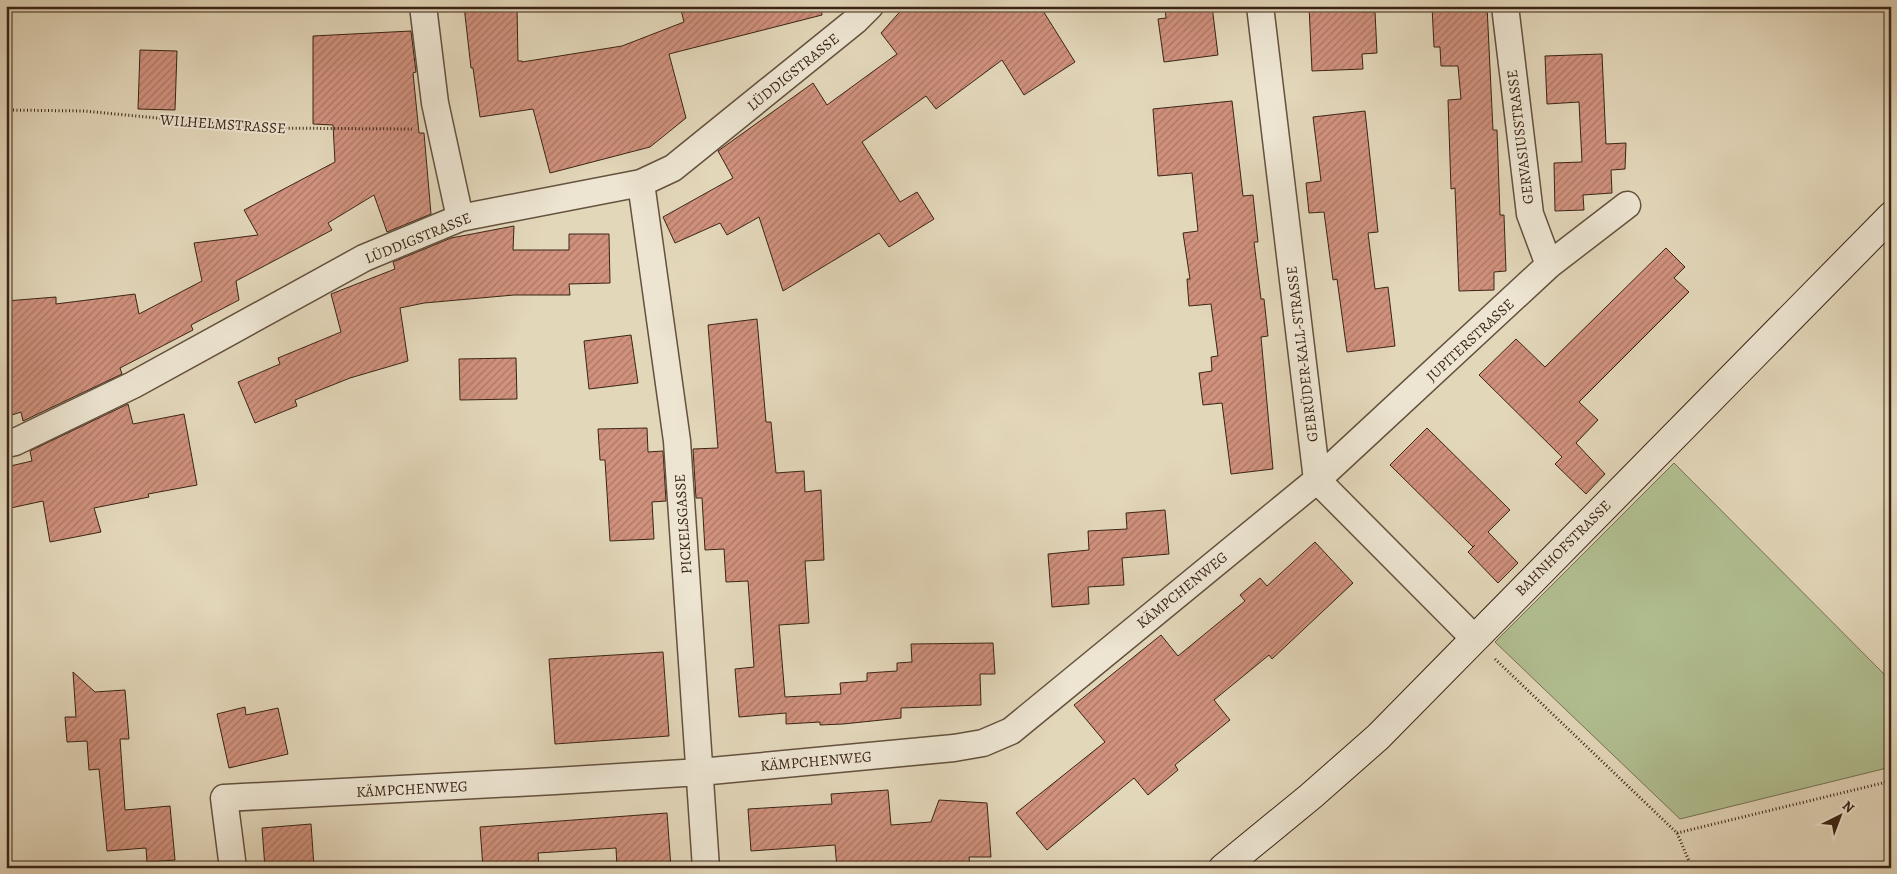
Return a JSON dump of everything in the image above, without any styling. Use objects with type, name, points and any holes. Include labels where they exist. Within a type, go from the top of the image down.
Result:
[{"type":"main road","name":"BAHNHOFSTRASSE","points":[[1223,868],[1311,796],[1378,737],[1891,216]]},
{"type":"street","points":[[423,6],[440,130],[460,218]]},
{"type":"street","name":"LÜDDIGSTRASSE","points":[[6,444],[15,442],[133,385],[364,258],[460,218],[641,183],[673,168],[855,22],[870,6]]},
{"type":"street","name":"GEBRÜDER-KALL-STRASSE","points":[[1260,6],[1317,480]]},
{"type":"street","name":"GERVASIUSSTRASSE","points":[[1504,6],[1530,214],[1550,265]]},
{"type":"street","name":"PICKELSGASSE","points":[[641,183],[677,441],[706,868]]},
{"type":"street","name":"JUPITERSTRASSE","points":[[1317,480],[1550,265],[1627,205]]},
{"type":"street","points":[[1317,480],[1474,638]]},
{"type":"street","name":"KÄMPCHENWEG","points":[[233,868],[224,798],[700,772],[954,748],[983,743],[1011,731],[1317,480]]},
{"type":"path","name":"WILHELMSTRASSE","points":[[6,110],[84,111],[262,128],[440,130]]},
{"type":"path","points":[[1474,638],[1677,833],[1692,868]]},
{"type":"path","points":[[1677,833],[1891,781]]},
{"type":"green space","points":[[1674,463],[1891,681],[1891,767],[1680,819],[1495,642]]},
{"type":"building","points":[[464,6],[517,6],[518,61],[522,62],[622,46],[684,22],[680,6],[821,6],[822,15],[669,54],[686,118],[650,147],[550,173],[533,109],[480,117],[473,68],[471,68]]},
{"type":"building","points":[[905,6],[1040,6],[1075,62],[1024,95],[1002,60],[936,109],[926,96],[862,142],[900,202],[917,192],[934,219],[889,247],[879,233],[783,291],[759,217],[727,235],[720,223],[675,243],[663,217],[733,178],[718,151],[813,83],[827,105],[897,54],[881,33]]},
{"type":"building","points":[[1165,6],[1212,6],[1218,55],[1164,62],[1158,19],[1166,18]]},
{"type":"building","points":[[1309,6],[1361,6],[1361,12],[1375,12],[1377,53],[1362,54],[1363,69],[1312,71]]},
{"type":"building","points":[[1432,6],[1487,6],[1493,130],[1497,130],[1500,215],[1504,215],[1506,271],[1494,272],[1494,290],[1459,291],[1455,188],[1451,189],[1448,100],[1461,99],[1458,66],[1441,66],[1440,47],[1434,47]]},
{"type":"building","points":[[411,31],[416,72],[413,73],[419,133],[424,133],[431,214],[387,232],[374,195],[328,223],[332,230],[236,281],[239,300],[191,325],[193,330],[120,368],[122,374],[23,421],[21,412],[6,417],[6,301],[56,297],[56,304],[135,294],[139,314],[202,281],[194,243],[258,235],[244,210],[335,162],[333,125],[313,124],[313,36]]},
{"type":"building","points":[[140,50],[177,51],[175,110],[138,109]]},
{"type":"building","points":[[1602,54],[1606,144],[1626,143],[1625,169],[1611,170],[1612,193],[1583,195],[1584,210],[1555,211],[1554,163],[1582,162],[1579,102],[1547,104],[1545,56]]},
{"type":"building","points":[[1232,101],[1243,196],[1253,195],[1258,242],[1254,242],[1268,336],[1261,337],[1273,469],[1231,474],[1222,403],[1203,405],[1199,373],[1212,371],[1211,357],[1218,356],[1211,304],[1189,306],[1187,279],[1190,279],[1183,233],[1198,231],[1192,173],[1158,176],[1153,109]]},
{"type":"building","points":[[1365,111],[1378,232],[1368,233],[1375,289],[1388,287],[1395,346],[1347,352],[1337,279],[1333,280],[1324,212],[1309,213],[1306,183],[1321,181],[1313,117]]},
{"type":"building","points":[[514,226],[513,250],[569,250],[569,234],[609,234],[610,283],[569,284],[570,295],[514,295],[424,303],[400,308],[408,361],[350,378],[295,400],[297,406],[255,423],[238,382],[280,364],[278,358],[341,332],[331,294],[395,269],[393,262],[451,238]]},
{"type":"building","points":[[1666,248],[1685,267],[1674,278],[1689,292],[1579,402],[1598,420],[1576,443],[1605,474],[1586,494],[1555,464],[1562,457],[1479,375],[1516,339],[1545,367]]},
{"type":"building","points":[[757,319],[766,422],[771,422],[776,473],[804,471],[805,492],[821,490],[824,560],[805,561],[809,623],[779,625],[785,697],[841,694],[840,683],[867,681],[867,673],[897,671],[897,663],[912,662],[911,644],[993,643],[995,674],[980,674],[981,705],[901,708],[901,718],[843,724],[820,725],[820,722],[786,724],[786,713],[739,717],[735,669],[754,667],[748,581],[726,582],[724,549],[705,550],[702,498],[696,498],[693,449],[718,448],[708,325]]},
{"type":"building","points":[[631,335],[638,383],[589,389],[584,341]]},
{"type":"building","points":[[516,358],[517,399],[460,400],[459,359]]},
{"type":"building","points":[[128,404],[133,424],[184,414],[197,485],[148,494],[149,497],[94,508],[101,532],[50,542],[43,501],[6,509],[6,467],[32,461],[30,451]]},
{"type":"building","points":[[647,428],[648,452],[663,451],[666,501],[652,502],[654,539],[610,541],[605,460],[600,460],[598,429]]},
{"type":"building","points":[[1427,428],[1510,510],[1488,532],[1518,563],[1498,583],[1468,552],[1473,547],[1390,465]]},
{"type":"building","points":[[1165,510],[1169,554],[1122,558],[1124,585],[1088,587],[1089,604],[1052,607],[1048,554],[1089,550],[1088,531],[1127,529],[1126,513]]},
{"type":"building","points":[[1315,542],[1353,583],[1272,659],[1269,655],[1214,700],[1230,720],[1175,765],[1178,770],[1148,795],[1134,778],[1047,850],[1016,813],[1105,742],[1074,705],[1161,635],[1178,656],[1245,601],[1240,595],[1260,578],[1267,586]]},
{"type":"building","points":[[663,652],[669,736],[555,744],[549,659]]},
{"type":"building","points":[[73,672],[95,692],[125,690],[129,739],[120,739],[125,810],[170,806],[175,860],[147,862],[146,848],[107,851],[99,769],[89,770],[87,741],[67,742],[65,717],[76,717]]},
{"type":"building","points":[[245,707],[246,715],[278,708],[288,754],[229,768],[217,714]]},
{"type":"building","points":[[888,790],[891,825],[931,822],[939,800],[987,803],[991,857],[969,857],[970,868],[942,868],[942,862],[837,868],[835,845],[751,851],[748,809],[832,804],[831,794]]},
{"type":"building","points":[[667,813],[671,868],[617,868],[616,848],[538,853],[539,868],[483,868],[480,827]]},
{"type":"building","points":[[311,824],[314,866],[265,868],[262,828]]}]
